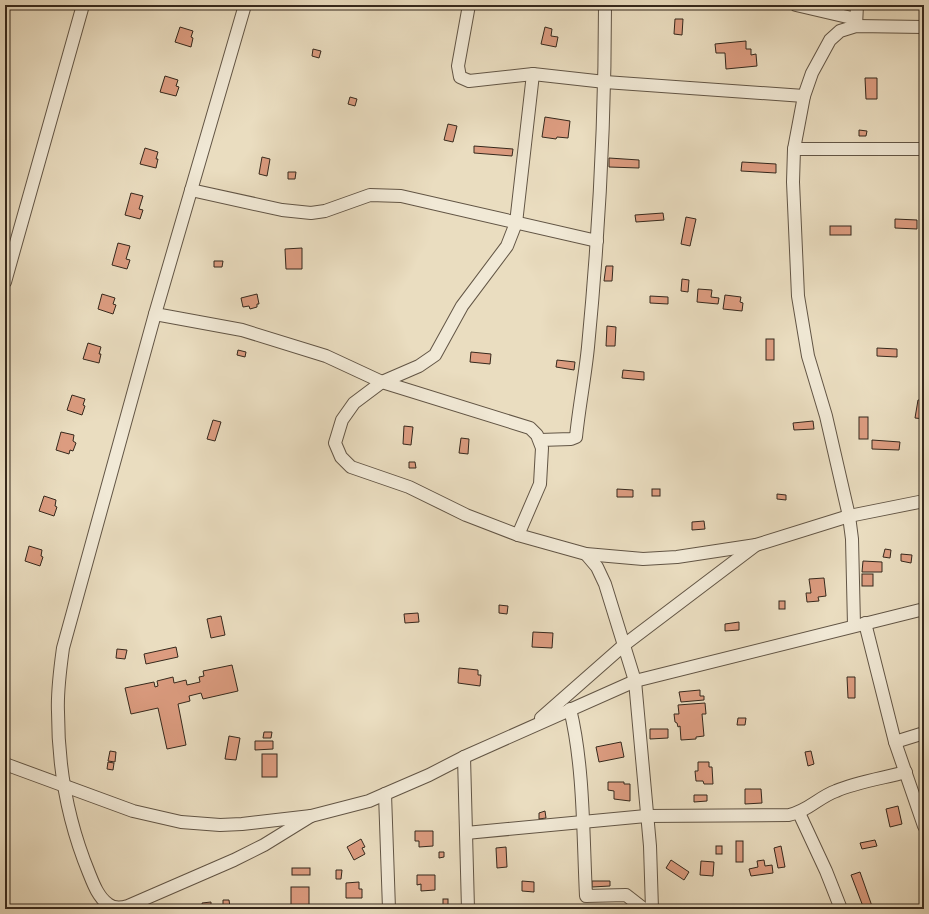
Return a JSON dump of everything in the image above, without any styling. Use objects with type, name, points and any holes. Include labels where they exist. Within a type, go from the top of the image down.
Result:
[{"type":"street","points":[[5,282],[83,5]]},
{"type":"street","points":[[245,5],[155,314],[64,648],[58,685],[58,712],[64,786],[71,824],[92,881],[103,900],[114,907],[128,906],[234,860],[264,845],[312,816]]},
{"type":"street","points":[[469,5],[458,66],[460,77],[469,81],[533,74],[605,82],[804,96]]},
{"type":"street","points":[[540,440],[571,440],[576,437],[588,348],[597,241],[605,82],[605,5]]},
{"type":"street","points":[[796,5],[856,23],[924,27]]},
{"type":"street","points":[[856,23],[857,5]]},
{"type":"street","points":[[856,23],[840,31],[830,40],[812,73],[804,96],[794,149],[793,182],[798,296],[808,356],[826,416],[849,516],[860,624],[895,742],[923,823]]},
{"type":"street","points":[[533,74],[516,223],[508,246],[462,306],[435,354],[419,366],[382,382],[354,402],[342,420],[336,443],[341,457],[352,467],[409,487],[454,510],[518,535],[586,554],[643,559],[677,557],[756,545],[849,516],[924,501]]},
{"type":"street","points":[[794,149],[924,149]]},
{"type":"street","points":[[191,190],[282,210],[311,214],[370,195],[401,196],[597,241]]},
{"type":"street","points":[[155,314],[242,330],[326,356],[382,382],[530,428],[540,440],[542,448],[540,484],[518,535]]},
{"type":"street","points":[[532,727],[624,645],[756,545]]},
{"type":"street","points":[[586,554],[597,567],[605,584],[635,681],[646,816],[650,846],[652,909]]},
{"type":"street","points":[[5,764],[133,811],[181,822],[220,825],[242,824],[312,816],[369,801],[429,775],[464,757],[570,709],[635,681],[924,609]]},
{"type":"street","points":[[570,709],[575,727],[579,763],[586,896],[620,894],[633,899],[644,909]]},
{"type":"street","points":[[895,742],[924,733]]},
{"type":"street","points":[[464,757],[468,909]]},
{"type":"street","points":[[466,833],[646,816],[754,816],[799,813],[837,790],[906,772]]},
{"type":"street","points":[[385,794],[389,909]]},
{"type":"street","points":[[799,813],[826,871],[841,909]]},
{"type":"building","points":[[675,19],[683,19],[682,35],[674,34]]},
{"type":"building","points":[[180,27],[193,31],[191,37],[193,38],[191,47],[175,42]]},
{"type":"building","points":[[545,27],[552,29],[551,36],[558,37],[556,47],[541,44]]},
{"type":"building","points":[[746,41],[746,49],[751,49],[751,55],[756,54],[757,66],[726,69],[725,53],[716,53],[715,44]]},
{"type":"building","points":[[313,49],[321,51],[319,58],[312,56]]},
{"type":"building","points":[[165,76],[178,80],[176,86],[179,87],[176,96],[160,92]]},
{"type":"building","points":[[865,78],[877,78],[877,99],[866,99]]},
{"type":"building","points":[[350,97],[357,99],[355,106],[348,104]]},
{"type":"building","points":[[545,117],[570,121],[568,138],[557,137],[556,139],[542,137]]},
{"type":"building","points":[[448,124],[457,126],[453,142],[444,140]]},
{"type":"building","points":[[859,130],[867,131],[866,136],[859,136]]},
{"type":"building","points":[[474,146],[513,149],[512,156],[474,153]]},
{"type":"building","points":[[145,148],[158,152],[156,168],[140,164]]},
{"type":"building","points":[[262,157],[270,159],[267,176],[259,174]]},
{"type":"building","points":[[609,158],[639,160],[639,168],[609,167]]},
{"type":"building","points":[[742,162],[776,164],[776,173],[741,171]]},
{"type":"building","points":[[288,172],[296,172],[295,179],[288,179]]},
{"type":"building","points":[[131,193],[143,196],[139,209],[143,210],[140,219],[125,215]]},
{"type":"building","points":[[663,213],[664,220],[636,222],[635,215]]},
{"type":"building","points":[[686,217],[696,219],[690,246],[681,244]]},
{"type":"building","points":[[895,219],[917,220],[917,229],[895,228]]},
{"type":"building","points":[[830,226],[851,226],[851,235],[830,235]]},
{"type":"building","points":[[118,243],[130,246],[126,259],[130,260],[127,269],[112,265]]},
{"type":"building","points":[[302,248],[302,269],[286,269],[285,249]]},
{"type":"building","points":[[214,261],[223,261],[222,267],[214,267]]},
{"type":"building","points":[[606,266],[613,266],[612,281],[604,281]]},
{"type":"building","points":[[682,279],[689,280],[688,292],[681,291]]},
{"type":"building","points":[[698,289],[712,290],[711,297],[719,298],[718,304],[697,302]]},
{"type":"building","points":[[102,294],[115,298],[113,304],[116,305],[113,314],[98,309]]},
{"type":"building","points":[[257,294],[259,304],[257,304],[257,307],[250,309],[249,306],[243,307],[241,298]]},
{"type":"building","points":[[725,295],[741,297],[740,302],[743,303],[742,311],[723,309]]},
{"type":"building","points":[[650,296],[668,297],[668,304],[650,303]]},
{"type":"building","points":[[607,326],[616,327],[615,346],[606,346]]},
{"type":"building","points":[[766,339],[774,339],[774,360],[766,360]]},
{"type":"building","points":[[88,343],[101,347],[99,363],[83,359]]},
{"type":"building","points":[[877,348],[897,349],[897,357],[877,356]]},
{"type":"building","points":[[238,350],[246,352],[245,357],[237,355]]},
{"type":"building","points":[[471,352],[491,354],[490,364],[470,362]]},
{"type":"building","points":[[557,360],[575,362],[574,370],[556,367]]},
{"type":"building","points":[[623,370],[644,372],[644,380],[622,378]]},
{"type":"building","points":[[72,395],[85,399],[83,405],[85,406],[82,415],[67,410]]},
{"type":"building","points":[[918,400],[924,400],[924,419],[915,418]]},
{"type":"building","points":[[859,417],[868,417],[868,439],[859,439]]},
{"type":"building","points":[[213,420],[221,422],[215,441],[207,439]]},
{"type":"building","points":[[813,421],[814,429],[794,430],[793,423]]},
{"type":"building","points":[[404,426],[413,427],[411,445],[403,444]]},
{"type":"building","points":[[61,432],[74,435],[73,441],[76,443],[73,451],[70,450],[69,454],[56,450]]},
{"type":"building","points":[[461,438],[469,439],[468,454],[459,453]]},
{"type":"building","points":[[872,440],[900,442],[899,450],[872,449]]},
{"type":"building","points":[[409,462],[415,462],[416,468],[409,468]]},
{"type":"building","points":[[617,489],[633,490],[633,497],[617,497]]},
{"type":"building","points":[[652,489],[660,489],[660,496],[652,496]]},
{"type":"building","points":[[777,494],[786,495],[786,500],[777,499]]},
{"type":"building","points":[[44,496],[56,500],[55,506],[57,507],[54,516],[39,511]]},
{"type":"building","points":[[704,521],[705,529],[692,530],[692,522]]},
{"type":"building","points":[[922,543],[924,543],[924,561],[922,561]]},
{"type":"building","points":[[29,546],[42,550],[41,556],[43,557],[40,566],[25,561]]},
{"type":"building","points":[[885,549],[891,550],[890,558],[883,557]]},
{"type":"building","points":[[901,554],[912,555],[911,563],[901,561]]},
{"type":"building","points":[[863,561],[882,562],[882,572],[862,572]]},
{"type":"building","points":[[862,574],[873,574],[873,586],[862,586]]},
{"type":"building","points":[[824,578],[826,596],[818,597],[819,601],[807,602],[806,593],[811,593],[809,579]]},
{"type":"building","points":[[779,601],[785,601],[785,609],[779,609]]},
{"type":"building","points":[[499,605],[508,606],[507,614],[499,613]]},
{"type":"building","points":[[418,613],[419,622],[405,623],[404,614]]},
{"type":"building","points":[[221,616],[225,635],[211,638],[207,619]]},
{"type":"building","points":[[739,622],[739,630],[725,631],[725,624]]},
{"type":"building","points":[[533,632],[553,633],[552,648],[532,647]]},
{"type":"building","points":[[176,647],[178,657],[146,664],[144,654]]},
{"type":"building","points":[[117,649],[127,650],[125,659],[116,658]]},
{"type":"building","points":[[232,665],[238,691],[203,699],[201,693],[189,696],[190,701],[178,704],[186,745],[167,749],[158,708],[131,714],[125,688],[154,682],[155,687],[158,686],[157,681],[173,677],[174,683],[186,680],[187,685],[200,682],[199,677],[204,676],[203,671]]},
{"type":"building","points":[[459,668],[478,670],[478,675],[481,675],[480,686],[458,683]]},
{"type":"building","points":[[847,677],[855,677],[855,698],[848,698]]},
{"type":"building","points":[[700,690],[700,696],[704,696],[704,700],[681,702],[679,692]]},
{"type":"building","points":[[705,703],[706,714],[702,714],[704,736],[696,737],[696,739],[681,740],[680,726],[678,727],[677,723],[675,722],[674,714],[679,714],[678,705]]},
{"type":"building","points":[[738,718],[746,718],[745,725],[737,725]]},
{"type":"building","points":[[650,729],[668,729],[668,738],[650,739]]},
{"type":"building","points":[[264,732],[272,732],[271,738],[263,738]]},
{"type":"building","points":[[229,736],[240,738],[236,760],[225,759]]},
{"type":"building","points":[[255,741],[273,741],[273,749],[255,750]]},
{"type":"building","points":[[621,742],[624,757],[599,762],[596,747]]},
{"type":"building","points":[[110,751],[116,752],[115,762],[108,761]]},
{"type":"building","points":[[811,751],[814,764],[808,766],[805,752]]},
{"type":"building","points":[[262,754],[277,754],[277,777],[262,777]]},
{"type":"building","points":[[108,762],[114,763],[113,770],[107,769]]},
{"type":"building","points":[[698,762],[709,762],[709,767],[712,767],[713,784],[704,784],[703,781],[696,781],[695,771],[698,771]]},
{"type":"building","points":[[608,782],[624,782],[624,784],[630,784],[630,801],[614,799],[614,791],[608,790]]},
{"type":"building","points":[[745,789],[761,789],[762,803],[745,804]]},
{"type":"building","points":[[694,795],[707,795],[707,801],[694,802]]},
{"type":"building","points":[[898,806],[902,824],[890,827],[886,809]]},
{"type":"building","points":[[545,811],[546,818],[539,819],[539,813]]},
{"type":"building","points":[[415,831],[433,831],[433,846],[419,847],[419,841],[415,841]]},
{"type":"building","points":[[361,839],[365,847],[362,848],[365,854],[354,860],[347,847]]},
{"type":"building","points":[[875,840],[877,846],[862,849],[860,843]]},
{"type":"building","points":[[736,841],[743,841],[743,862],[736,862]]},
{"type":"building","points":[[716,846],[722,846],[722,854],[716,854]]},
{"type":"building","points":[[781,846],[785,867],[778,868],[774,848]]},
{"type":"building","points":[[506,847],[507,867],[497,868],[496,848]]},
{"type":"building","points":[[439,852],[444,852],[444,857],[439,858]]},
{"type":"building","points":[[671,860],[689,872],[684,880],[666,868]]},
{"type":"building","points":[[764,860],[765,866],[772,865],[773,873],[751,876],[749,869],[758,867],[757,861]]},
{"type":"building","points":[[701,861],[714,862],[713,876],[700,875]]},
{"type":"building","points":[[292,868],[310,868],[310,875],[292,875]]},
{"type":"building","points":[[336,870],[342,870],[341,879],[336,879]]},
{"type":"building","points":[[860,872],[873,909],[864,909],[851,875]]},
{"type":"building","points":[[417,875],[435,875],[435,890],[421,891],[421,884],[417,885]]},
{"type":"building","points":[[522,881],[534,882],[534,892],[522,891]]},
{"type":"building","points":[[592,881],[610,881],[610,886],[592,887]]},
{"type":"building","points":[[359,882],[359,889],[362,889],[362,898],[346,898],[346,883]]},
{"type":"building","points":[[291,887],[309,887],[309,909],[291,909]]},
{"type":"building","points":[[443,899],[448,899],[448,905],[443,905]]},
{"type":"building","points":[[223,900],[229,900],[230,907],[223,907]]},
{"type":"building","points":[[211,902],[211,909],[203,909],[202,903]]}]
